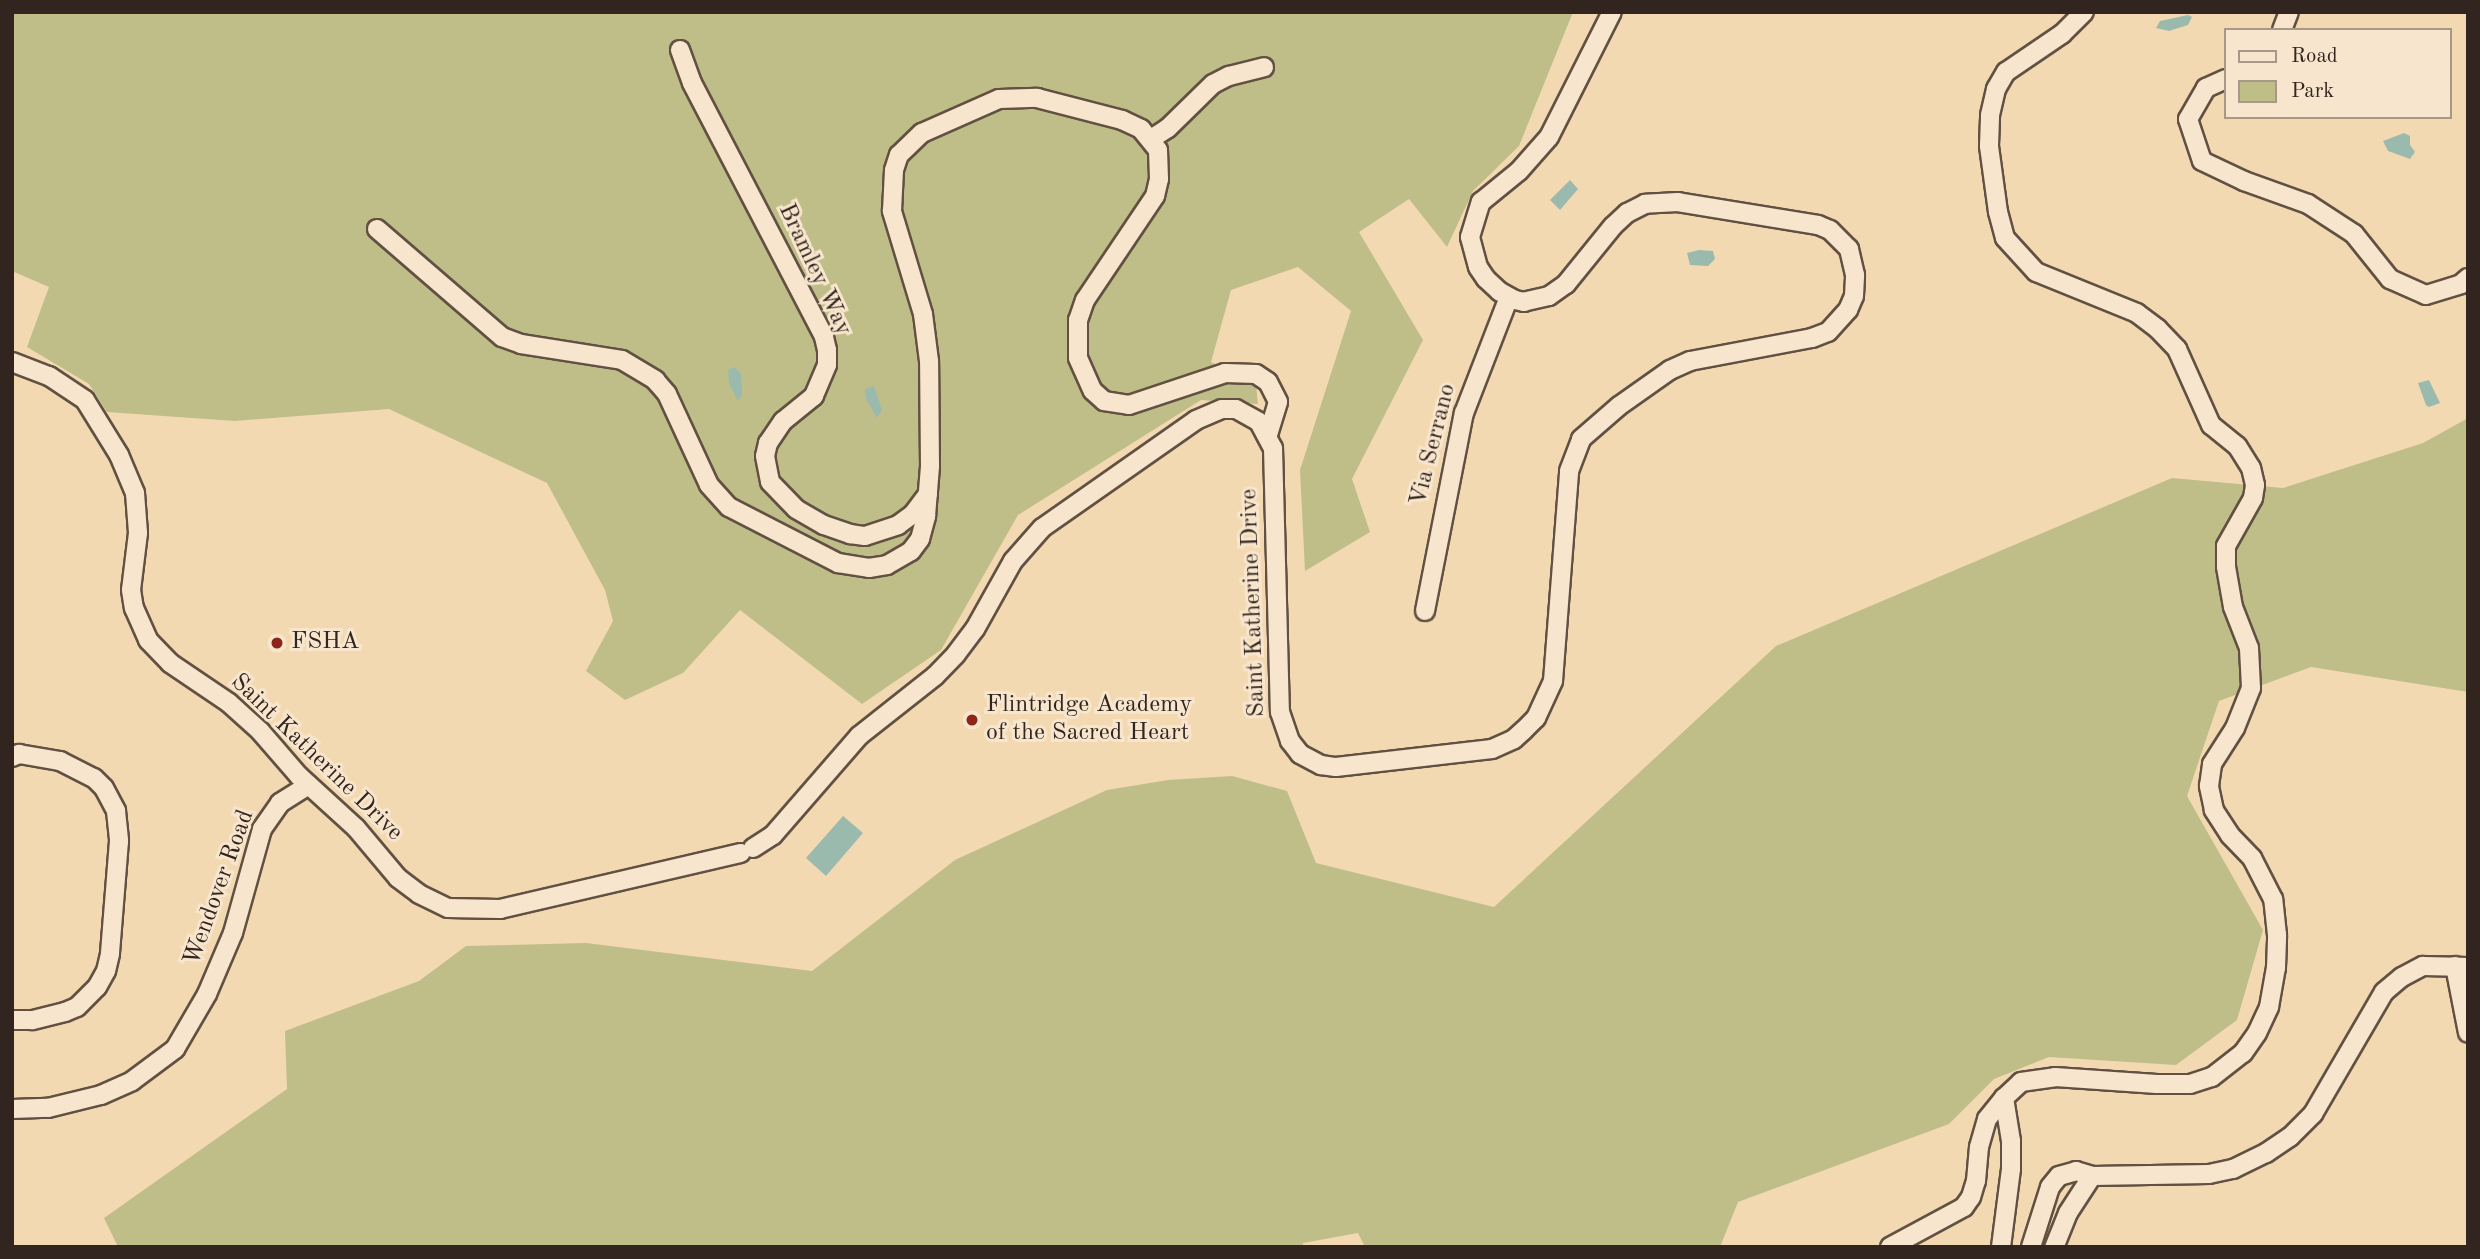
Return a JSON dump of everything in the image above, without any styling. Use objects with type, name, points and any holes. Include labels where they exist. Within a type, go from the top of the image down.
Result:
[{"type":"street","points":[[1509,297],[1486,279],[1478,267],[1470,237],[1475,218],[1481,202],[1535,155],[1549,138],[1612,12]]},
{"type":"street","points":[[1890,1247],[1964,1207],[1971,1197],[1976,1181],[1979,1147],[1987,1119],[2021,1082],[2055,1077],[2190,1084],[2212,1077],[2243,1053],[2257,1033],[2269,1007],[2276,968],[2277,936],[2273,899],[2252,858],[2230,835],[2214,810],[2209,786],[2211,764],[2235,729],[2251,688],[2249,648],[2233,607],[2225,567],[2226,547],[2253,498],[2255,485],[2251,468],[2237,446],[2211,425],[2177,349],[2158,329],[2137,313],[2036,272],[2005,238],[1998,212],[1989,146],[1990,115],[1996,89],[2006,72],[2062,34],[2084,12]]},
{"type":"street","name":"Bramley Way","points":[[680,50],[692,83],[824,337],[827,350],[822,383],[814,396],[783,421],[768,443],[765,456],[770,482],[796,509],[824,525],[865,536],[898,525],[913,514],[928,494]]},
{"type":"street","points":[[1152,139],[1168,128],[1213,84],[1229,76],[1264,67]]},
{"type":"street","points":[[2224,80],[2206,88],[2188,120],[2202,161],[2244,181],[2308,204],[2354,234],[2390,279],[2426,295],[2461,284],[2468,278]]},
{"type":"street","points":[[377,229],[502,337],[521,344],[622,360],[639,368],[667,394],[701,470],[719,498],[729,508],[802,548],[853,567],[869,568],[899,560],[919,539],[928,494],[929,361],[923,314],[892,211],[891,187],[900,155],[922,133],[982,105],[1020,97],[1037,98],[1122,120],[1141,129],[1152,139],[1158,150],[1160,162],[1155,196],[1085,300],[1078,320],[1078,358],[1093,391],[1104,401],[1129,405],[1225,373],[1256,374],[1268,382],[1278,402],[1268,435]]},
{"type":"street","name":"Saint Katherine Drive","points":[[12,362],[49,376],[85,400],[119,455],[135,494],[138,533],[131,590],[134,608],[148,640],[170,663],[229,702],[260,731],[309,785],[356,828],[398,878],[434,903],[448,908],[500,909],[747,850],[773,835],[859,736],[935,676],[956,654],[975,629],[1013,561],[1042,528],[1208,413],[1236,409],[1259,422],[1273,448],[1280,712],[1290,741],[1300,754],[1308,760],[1336,767],[1492,749],[1514,739],[1536,718],[1553,681],[1569,471],[1581,439],[1619,406],[1670,370],[1690,360],[1812,338],[1828,332],[1848,310],[1854,296],[1856,275],[1849,249],[1843,240],[1818,225],[1693,204],[1645,204],[1627,213],[1613,226],[1566,284],[1549,296],[1524,302],[1509,297]]},
{"type":"street","name":"Via Serrano","points":[[1425,611],[1464,413],[1509,297]]},
{"type":"street","points":[[12,757],[19,754],[60,761],[94,778],[104,788],[116,811],[119,841],[110,954],[106,971],[97,987],[77,1007],[65,1012],[32,1020],[12,1020]]},
{"type":"street","name":"Wendover Road","points":[[12,1109],[61,1106],[101,1095],[132,1081],[174,1049],[207,994],[233,933],[262,828],[280,803],[309,785]]},
{"type":"street","points":[[2031,1247],[2050,1187],[2059,1176],[2076,1171],[2092,1176],[2209,1174],[2233,1169],[2266,1153],[2290,1137],[2313,1114],[2384,992],[2402,977],[2423,966],[2462,967],[2468,1033]]},
{"type":"street","points":[[2001,1247],[2011,1168],[2011,1141],[2004,1098]]},
{"type":"street","points":[[2054,1247],[2068,1213],[2092,1176]]},
{"type":"green space","points":[[12,12],[1573,12],[1519,146],[1473,191],[1447,247],[1409,199],[1359,232],[1423,340],[1352,479],[1370,532],[1305,571],[1300,470],[1351,311],[1298,267],[1231,290],[1211,362],[1256,385],[1258,404],[1201,400],[1018,515],[941,650],[862,704],[740,610],[683,673],[625,700],[586,671],[613,621],[605,590],[547,483],[389,409],[235,421],[107,412],[89,384],[27,347],[49,287],[12,271]]},
{"type":"green space","points":[[2468,418],[2468,692],[2311,667],[2219,701],[2187,796],[2263,930],[2237,1020],[2176,1065],[2049,1057],[1994,1079],[1949,1124],[1738,1202],[1720,1247],[1365,1247],[1358,1233],[1303,1243],[1302,1247],[118,1247],[104,1218],[287,1089],[285,1031],[419,981],[466,946],[586,943],[812,971],[955,860],[1107,790],[1168,780],[1232,776],[1287,791],[1316,863],[1494,907],[1776,646],[2172,478],[2283,488],[2423,443]]},
{"type":"shaded area","points":[[2188,15],[2192,17],[2188,25],[2169,31],[2156,28],[2160,21]]},
{"type":"shaded area","points":[[2404,133],[2410,136],[2410,145],[2415,152],[2410,159],[2388,151],[2383,141]]},
{"type":"shaded area","points":[[1570,180],[1578,189],[1560,210],[1550,200]]},
{"type":"shaded area","points":[[1713,251],[1715,259],[1708,266],[1690,265],[1687,253]]},
{"type":"shaded area","points":[[735,367],[741,374],[742,396],[738,401],[729,383],[728,370]]},
{"type":"shaded area","points":[[2429,380],[2440,403],[2429,407],[2418,383]]},
{"type":"shaded area","points":[[874,386],[882,410],[877,418],[866,399],[865,389]]},
{"type":"shaded area","points":[[843,816],[863,833],[826,876],[806,858]]},
{"type":"place","name":"FSHA","points":[[277,643]]},
{"type":"place","name":"Flintridge Academy of the Sacred Heart","points":[[972,720]]}]
